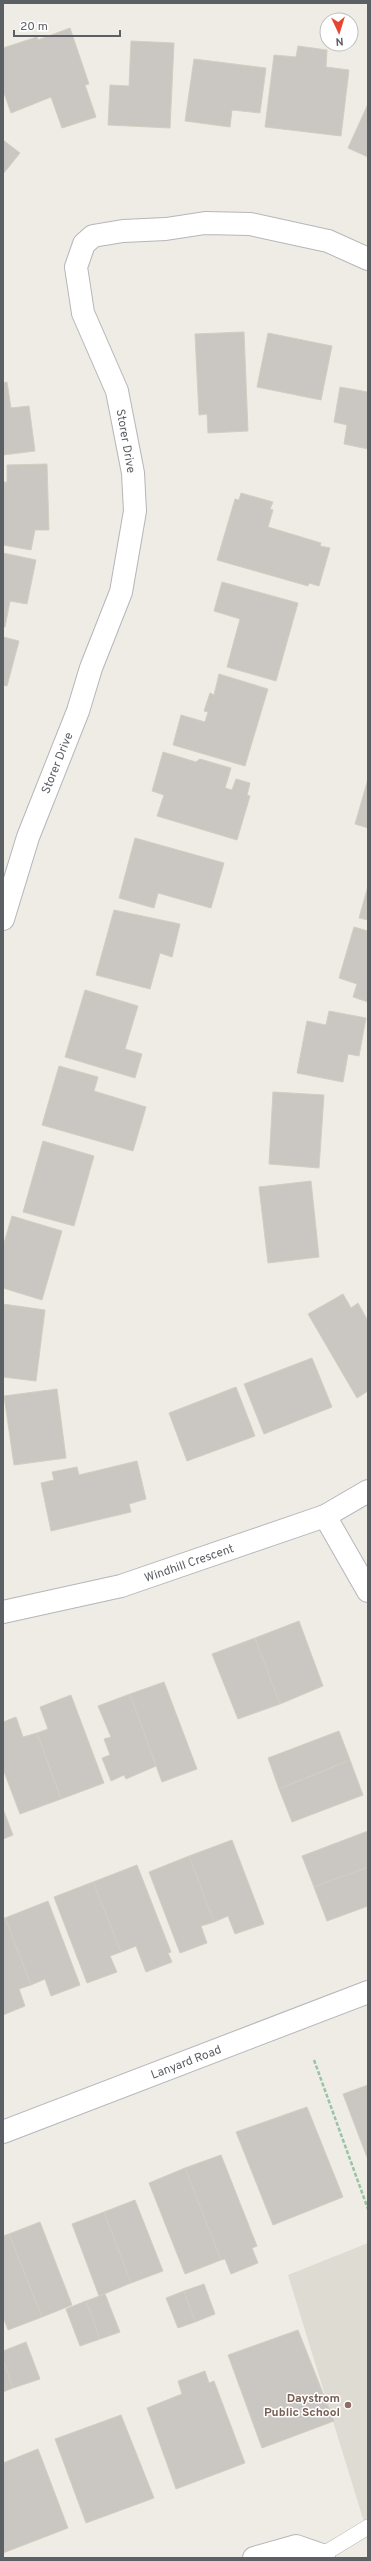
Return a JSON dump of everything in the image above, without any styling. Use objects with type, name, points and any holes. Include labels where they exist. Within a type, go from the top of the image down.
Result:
[{"type":"street","name":"Storer Drive","points":[[3,919],[28,837],[78,711],[91,668],[121,592],[135,512],[133,473],[117,391],[83,313],[76,267],[84,244],[93,236],[123,231],[166,229],[205,223],[250,224],[328,241],[368,259]]},
{"type":"street","name":"Windhill Crescent","points":[[3,1612],[121,1586],[325,1516],[368,1491]]},
{"type":"street","points":[[325,1516],[368,1591]]},
{"type":"street","name":"Lanyard Road","points":[[3,2132],[368,1992]]},
{"type":"street","points":[[254,2558],[296,2546],[323,2557]]},
{"type":"lane","points":[[323,2557],[368,2527]]},
{"type":"path","points":[[314,2060],[368,2209]]},
{"type":"shaded area","name":"Daystrom Public School","points":[[368,2243],[368,2535],[288,2275]]},
{"type":"building","points":[[70,28],[89,84],[85,85],[96,117],[62,128],[51,97],[11,113],[3,90],[3,48],[37,37],[38,40]]},
{"type":"building","points":[[131,41],[174,43],[170,128],[108,125],[110,85],[129,86]]},
{"type":"building","points":[[298,46],[319,49],[319,52],[327,52],[326,67],[349,70],[341,136],[265,127],[274,55],[296,57]]},
{"type":"building","points":[[194,59],[266,68],[260,113],[232,110],[230,127],[185,121]]},
{"type":"building","points":[[368,104],[368,157],[348,148]]},
{"type":"building","points":[[3,140],[20,153],[3,174]]},
{"type":"building","points":[[244,332],[248,431],[208,433],[207,414],[199,415],[195,334]]},
{"type":"building","points":[[268,333],[332,346],[321,400],[257,387]]},
{"type":"building","points":[[7,382],[11,408],[29,406],[35,451],[3,455],[3,383]]},
{"type":"building","points":[[340,387],[368,392],[368,449],[344,444],[347,425],[334,422]]},
{"type":"building","points":[[47,464],[49,530],[35,530],[31,550],[3,545],[3,482],[7,482],[7,465]]},
{"type":"building","points":[[241,493],[273,502],[270,509],[273,510],[268,527],[321,543],[320,546],[330,548],[319,586],[309,583],[308,586],[217,560],[235,499],[239,500]]},
{"type":"building","points":[[3,553],[36,560],[27,604],[10,601],[5,627],[3,627]]},
{"type":"building","points":[[222,582],[298,603],[276,681],[227,667],[240,619],[214,611]]},
{"type":"building","points":[[3,637],[19,641],[7,686],[3,685]]},
{"type":"building","points":[[219,674],[268,689],[245,766],[173,745],[181,715],[205,722],[208,712],[204,711],[210,693],[214,695]]},
{"type":"building","points":[[163,752],[196,762],[200,759],[231,768],[225,788],[232,790],[236,779],[250,783],[247,795],[250,796],[237,840],[157,816],[164,795],[152,791]]},
{"type":"building","points":[[368,779],[368,828],[355,824]]},
{"type":"building","points":[[135,838],[224,863],[211,908],[158,893],[154,908],[119,898]]},
{"type":"building","points":[[368,886],[368,920],[359,918]]},
{"type":"building","points":[[114,910],[180,924],[172,957],[160,953],[150,989],[96,975]]},
{"type":"building","points":[[354,927],[368,931],[368,1002],[353,997],[357,984],[339,978]]},
{"type":"building","points":[[85,990],[138,1006],[125,1049],[142,1054],[135,1078],[65,1057]]},
{"type":"building","points":[[329,1011],[366,1018],[359,1056],[348,1054],[343,1082],[297,1073],[307,1021],[326,1025]]},
{"type":"building","points":[[59,1066],[98,1077],[94,1091],[146,1107],[133,1151],[42,1125]]},
{"type":"building","points":[[273,1092],[324,1095],[319,1168],[269,1164]]},
{"type":"building","points":[[43,1141],[94,1156],[74,1226],[23,1212]]},
{"type":"building","points":[[311,1181],[319,1257],[268,1263],[259,1187]]},
{"type":"building","points":[[12,1216],[62,1231],[42,1300],[3,1288],[3,1246]]},
{"type":"building","points":[[343,1294],[351,1308],[358,1303],[368,1321],[368,1391],[357,1398],[308,1314]]},
{"type":"building","points":[[3,1304],[45,1310],[36,1381],[3,1377]]},
{"type":"building","points":[[312,1358],[332,1407],[264,1434],[244,1384]]},
{"type":"building","points":[[236,1387],[255,1436],[187,1461],[169,1413]]},
{"type":"building","points":[[57,1389],[66,1458],[14,1465],[4,1396]]},
{"type":"building","points":[[137,1461],[146,1499],[129,1504],[131,1512],[51,1531],[41,1483],[54,1480],[52,1472],[77,1467],[79,1475]]},
{"type":"building","points":[[299,1621],[323,1686],[280,1704],[255,1638]]},
{"type":"building","points":[[255,1638],[280,1704],[238,1719],[212,1654]]},
{"type":"building","points":[[164,1682],[197,1769],[162,1782],[130,1694]]},
{"type":"building","points":[[130,1694],[156,1766],[126,1779],[124,1775],[111,1781],[102,1758],[110,1755],[104,1739],[111,1737],[98,1706]]},
{"type":"building","points":[[71,1695],[104,1783],[61,1799],[37,1733],[48,1729],[40,1707]]},
{"type":"building","points":[[16,1717],[23,1737],[37,1733],[61,1799],[20,1814],[3,1769],[3,1722]]},
{"type":"building","points":[[339,1731],[350,1760],[279,1789],[268,1758]]},
{"type":"building","points":[[350,1760],[363,1795],[292,1822],[279,1789]]},
{"type":"building","points":[[3,1809],[13,1835],[3,1839]]},
{"type":"building","points":[[368,1831],[368,1867],[314,1887],[302,1856]]},
{"type":"building","points":[[232,1840],[264,1924],[235,1934],[228,1916],[214,1922],[189,1856]]},
{"type":"building","points":[[189,1856],[214,1922],[201,1926],[207,1943],[180,1953],[149,1872]]},
{"type":"building","points":[[137,1865],[171,1952],[168,1953],[172,1962],[146,1972],[136,1946],[121,1952],[93,1882]]},
{"type":"building","points":[[368,1867],[368,1906],[327,1921],[314,1887]]},
{"type":"building","points":[[93,1882],[121,1952],[110,1956],[117,1972],[87,1983],[54,1897]]},
{"type":"building","points":[[48,1901],[80,1985],[51,1996],[45,1979],[31,1985],[5,1918]]},
{"type":"building","points":[[3,1918],[5,1918],[31,1985],[19,1989],[25,2006],[3,2015]]},
{"type":"building","points":[[368,2085],[368,2160],[343,2094]]},
{"type":"building","points":[[307,2107],[343,2197],[273,2225],[236,2132]]},
{"type":"building","points":[[221,2155],[257,2246],[252,2248],[258,2263],[231,2274],[225,2259],[221,2260],[185,2168]]},
{"type":"building","points":[[185,2168],[221,2260],[185,2274],[149,2183]]},
{"type":"building","points":[[135,2200],[163,2271],[131,2283],[104,2212]]},
{"type":"building","points":[[104,2212],[131,2283],[99,2296],[72,2224]]},
{"type":"building","points":[[40,2222],[72,2305],[42,2317],[9,2234]]},
{"type":"building","points":[[9,2234],[42,2317],[8,2330],[3,2317],[3,2236]]},
{"type":"building","points":[[204,2284],[215,2314],[195,2322],[184,2291]]},
{"type":"building","points":[[184,2291],[195,2322],[178,2328],[166,2298]]},
{"type":"building","points":[[105,2294],[120,2332],[100,2339],[86,2301]]},
{"type":"building","points":[[86,2301],[100,2339],[80,2346],[66,2309]]},
{"type":"building","points":[[298,2330],[334,2421],[262,2448],[228,2355]]},
{"type":"building","points":[[26,2342],[40,2379],[13,2388],[3,2360],[3,2351]]},
{"type":"building","points":[[3,2360],[13,2388],[3,2392]]},
{"type":"building","points":[[205,2371],[209,2383],[214,2381],[245,2463],[176,2489],[147,2408],[182,2394],[178,2381]]},
{"type":"building","points":[[121,2415],[154,2498],[86,2523],[55,2439]]},
{"type":"building","points":[[38,2449],[68,2528],[3,2553],[3,2463]]},
{"type":"place","name":"Daystrom Public School","points":[[348,2405]]}]
